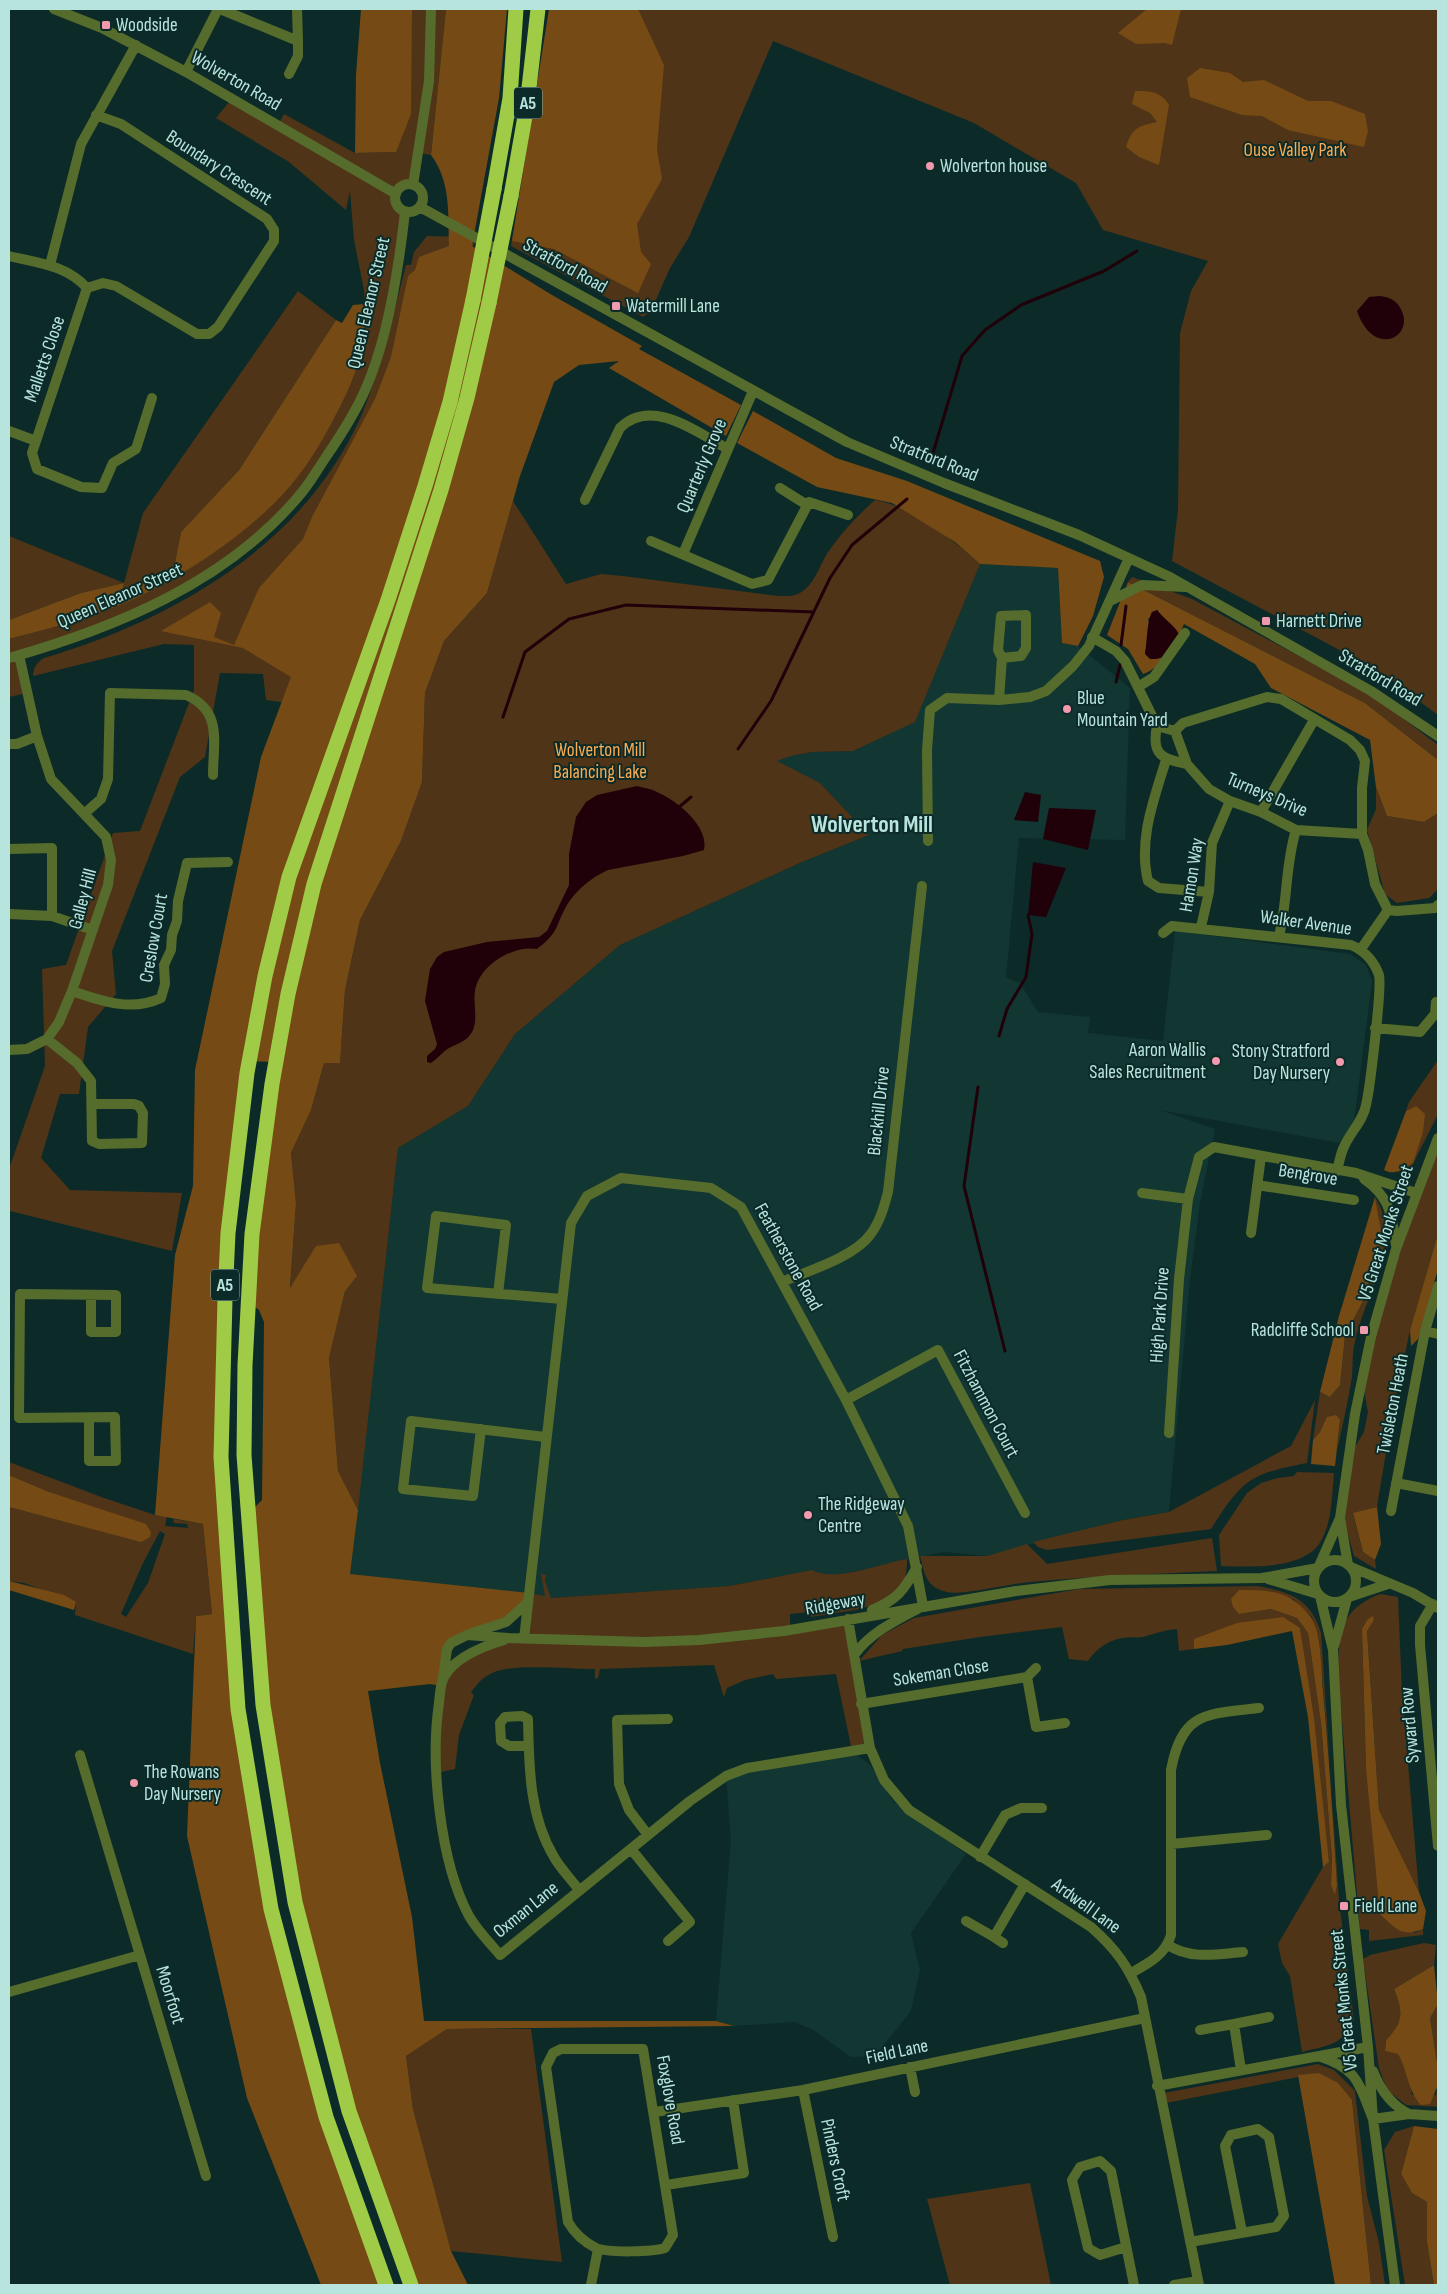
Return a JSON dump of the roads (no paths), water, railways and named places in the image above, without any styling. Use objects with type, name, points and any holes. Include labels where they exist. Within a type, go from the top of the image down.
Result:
[{"type":"highway","name":"A5","points":[[386,2285],[326,2117],[271,1909],[238,1709],[221,1457],[228,1232],[247,1073],[265,976],[289,877],[388,600],[450,402],[474,300],[510,98],[516,9]]},
{"type":"highway","name":"A5","points":[[411,2285],[349,2111],[295,1902],[263,1706],[245,1465],[245,1365],[252,1234],[272,1084],[288,994],[314,884],[441,490],[467,398],[511,196],[527,105],[538,9]]},
{"type":"street","name":"Wolverton Road","points":[[54,9],[136,45],[186,72],[396,194]]},
{"type":"street","points":[[186,72],[219,9],[298,41]]},
{"type":"street","points":[[289,74],[298,56],[297,9]]},
{"type":"street","points":[[413,185],[429,80],[431,9]]},
{"type":"street","points":[[50,265],[81,144],[136,45]]},
{"type":"street","name":"Boundary Crescent","points":[[87,288],[103,283],[116,286],[197,334],[209,334],[218,327],[274,241],[274,230],[267,219],[121,124],[96,115]]},
{"type":"street","points":[[413,185],[422,194],[420,207],[416,210],[405,212],[398,207],[396,194],[402,186],[413,185]]},
{"type":"street","name":"Stratford Road","points":[[420,207],[847,442],[944,483],[1079,535],[1188,587],[1371,691],[1438,736]]},
{"type":"street","name":"Queen Eleanor Street","points":[[14,656],[57,644],[128,616],[153,605],[204,577],[261,535],[299,496],[339,438],[366,388],[378,353],[388,314],[402,245],[405,212]]},
{"type":"street","points":[[9,256],[50,265],[75,275],[87,288]]},
{"type":"street","name":"Malletts Close","points":[[87,288],[32,453],[36,469],[81,487],[102,488],[113,463],[136,449],[152,398]]},
{"type":"street","name":"Quarterly Grove","points":[[683,554],[754,392]]},
{"type":"street","points":[[585,500],[620,428],[629,419],[646,415],[669,417],[728,449]]},
{"type":"street","points":[[9,431],[36,441]]},
{"type":"street","points":[[780,488],[807,505]]},
{"type":"street","points":[[651,541],[752,584],[768,580],[809,502],[848,515]]},
{"type":"street","points":[[928,841],[927,750],[930,710],[947,698],[999,700],[1030,698],[1046,691],[1073,666],[1089,646],[1129,558]]},
{"type":"street","points":[[1110,601],[1142,586],[1188,587]]},
{"type":"street","points":[[999,700],[1002,658],[998,650],[1001,616],[1026,615],[1026,648],[1021,656],[1002,658]]},
{"type":"street","points":[[1138,687],[1154,677],[1185,633]]},
{"type":"street","points":[[1092,637],[1116,650],[1126,661],[1157,726],[1155,739],[1159,752],[1166,760],[1187,764]]},
{"type":"street","name":"Galley Hill","points":[[14,656],[50,779],[85,813],[106,837],[111,860],[108,885],[72,991],[59,1022],[47,1039]]},
{"type":"street","points":[[85,813],[101,799],[108,779],[110,694],[186,695],[196,700],[208,710],[214,722],[213,776]]},
{"type":"street","points":[[1157,726],[1175,732],[1183,723],[1267,697],[1281,700],[1350,740],[1360,750],[1365,761],[1362,788],[1362,834],[1368,850],[1375,884],[1388,910]]},
{"type":"street","points":[[1261,812],[1314,720]]},
{"type":"street","name":"Turneys Drive","points":[[1175,732],[1187,764],[1209,789],[1230,801],[1261,812],[1296,830],[1362,834]]},
{"type":"street","points":[[9,744],[17,744],[37,736]]},
{"type":"street","points":[[1166,760],[1148,816],[1144,863],[1148,881],[1159,888],[1209,892]]},
{"type":"street","name":"Hamon Way","points":[[1201,927],[1209,892],[1212,843],[1230,801]]},
{"type":"street","points":[[1279,936],[1286,908],[1289,854],[1296,830]]},
{"type":"street","points":[[9,848],[52,848],[52,916]]},
{"type":"street","name":"Creslow Court","points":[[72,991],[118,1005],[148,1004],[161,998],[165,984],[164,965],[171,950],[172,935],[177,921],[178,901],[187,863],[228,862]]},
{"type":"street","name":"Blackhill Drive","points":[[782,1282],[856,1249],[870,1237],[883,1211],[888,1192],[922,886]]},
{"type":"street","points":[[1388,910],[1437,909]]},
{"type":"street","points":[[1361,950],[1388,910]]},
{"type":"street","points":[[9,914],[52,916],[93,930]]},
{"type":"street","name":"Walker Avenue","points":[[1163,933],[1172,926],[1201,927],[1351,945],[1361,950],[1373,962],[1379,977],[1366,1106],[1357,1128],[1343,1147],[1337,1171]]},
{"type":"street","points":[[1375,1028],[1420,1032],[1435,1014],[1436,1002]]},
{"type":"street","points":[[9,1050],[28,1049],[47,1039],[77,1062],[91,1081],[92,1141],[99,1144],[142,1143],[143,1113],[140,1106],[134,1104],[92,1104]]},
{"type":"street","name":"V5 Great Monks Street","points":[[1319,1567],[1340,1518],[1348,1455],[1371,1337],[1396,1249],[1438,1138]]},
{"type":"street","name":"High Park Drive","points":[[1169,1433],[1179,1279],[1188,1199],[1199,1157],[1214,1147],[1356,1173],[1416,1193]]},
{"type":"street","name":"Bengrove","points":[[1251,1233],[1261,1156]]},
{"type":"street","name":"High Park Drive","points":[[1356,1173],[1378,1188],[1390,1207],[1396,1249]]},
{"type":"street","name":"Featherstone Road","points":[[524,1639],[545,1437],[571,1223],[587,1196],[621,1178],[711,1188],[741,1207],[846,1400],[908,1526],[923,1606]]},
{"type":"street","name":"Bengrove","points":[[1258,1185],[1354,1200]]},
{"type":"street","points":[[1142,1193],[1188,1199]]},
{"type":"street","points":[[498,1294],[506,1225],[436,1216],[427,1288],[498,1294],[562,1299]]},
{"type":"street","name":"Twisleton Heath","points":[[1391,1511],[1425,1330],[1438,1286]]},
{"type":"street","points":[[89,1418],[89,1461],[116,1461],[115,1417],[19,1418],[14,1368],[20,1294],[90,1296]]},
{"type":"street","name":"Twisleton Heath","points":[[1425,1330],[1438,1334]]},
{"type":"street","name":"Fitzhammon Court","points":[[846,1400],[938,1350],[1025,1513]]},
{"type":"street","points":[[482,1429],[473,1496],[403,1489],[411,1421],[482,1429],[545,1437]]},
{"type":"street","name":"Twisleton Heath","points":[[1396,1483],[1438,1491]]},
{"type":"street","name":"V5 Great Monks Street","points":[[1340,1518],[1349,1566]]},
{"type":"street","points":[[1388,1584],[1336,1602],[1319,1595],[1313,1581],[1319,1567],[1324,1563],[1337,1560],[1388,1584],[1413,1593],[1436,1606]]},
{"type":"street","points":[[1348,1598],[1355,1586],[1354,1573],[1349,1566]]},
{"type":"street","points":[[848,1620],[889,1604],[906,1587],[917,1567]]},
{"type":"street","name":"Ridgeway","points":[[466,1635],[524,1639],[644,1642],[699,1640],[784,1631],[1016,1591],[1110,1580],[1262,1578],[1319,1567]]},
{"type":"street","name":"Ridgeway","points":[[1262,1578],[1319,1595]]},
{"type":"street","name":"V5 Great Monks Street","points":[[1319,1595],[1333,1650],[1341,1805],[1368,2047],[1373,2119],[1395,2285]]},
{"type":"street","name":"V5 Great Monks Street","points":[[1333,1650],[1348,1598]]},
{"type":"street","points":[[443,1678],[447,1649],[451,1643],[466,1635],[506,1622],[527,1603]]},
{"type":"street","points":[[854,1655],[864,1641],[886,1626],[923,1606]]},
{"type":"street","name":"Syward Row","points":[[1436,1606],[1420,1626],[1420,1645],[1438,1846]]},
{"type":"street","name":"Ardwell Lane","points":[[848,1620],[870,1748],[884,1780],[909,1810],[1091,1927],[1114,1948],[1131,1973],[1141,1997],[1157,2086],[1198,2283]]},
{"type":"street","points":[[443,1678],[450,1669],[465,1657],[508,1638]]},
{"type":"street","points":[[1036,1668],[1027,1677],[1036,1727],[1065,1723]]},
{"type":"street","name":"Sokeman Close","points":[[861,1704],[1027,1677]]},
{"type":"street","name":"Oxman Lane","points":[[443,1678],[437,1720],[436,1773],[442,1826],[454,1876],[469,1917],[500,1955],[690,1801],[726,1776],[747,1768],[870,1748]]},
{"type":"street","points":[[1131,1973],[1155,1959],[1168,1945],[1171,1935],[1171,1770],[1175,1747],[1187,1728],[1206,1714],[1258,1708]]},
{"type":"street","points":[[648,1835],[629,1810],[619,1784],[616,1720],[668,1719]]},
{"type":"street","points":[[528,1746],[533,1797],[541,1831],[554,1858],[579,1890]]},
{"type":"street","points":[[80,1755],[140,1955]]},
{"type":"street","points":[[980,1857],[1005,1815],[1021,1808],[1042,1808]]},
{"type":"street","points":[[1171,1844],[1267,1835]]},
{"type":"street","points":[[630,1849],[690,1922],[668,1940]]},
{"type":"street","points":[[966,1921],[999,1940],[1025,1884]]},
{"type":"street","points":[[1168,1945],[1178,1952],[1194,1955],[1244,1952]]},
{"type":"street","name":"Moorfoot","points":[[9,1992],[140,1955],[206,2176]]},
{"type":"street","points":[[1200,2030],[1269,2017]]},
{"type":"street","name":"Field Lane","points":[[655,2112],[803,2090],[1145,2018]]},
{"type":"street","points":[[1234,2024],[1241,2070]]},
{"type":"street","points":[[1157,2086],[1368,2047]]},
{"type":"street","name":"Foxglove Road","points":[[561,2049],[643,2049],[655,2112],[673,2235],[665,2248],[654,2252],[598,2249],[575,2234],[568,2222],[546,2067],[548,2059],[553,2053],[561,2049]]},
{"type":"street","points":[[1317,2056],[1341,2064],[1356,2078],[1373,2119],[1408,2114],[1438,2116]]},
{"type":"street","points":[[1369,2061],[1378,2085],[1398,2109],[1408,2114]]},
{"type":"street","points":[[910,2067],[915,2092]]},
{"type":"street","name":"Pinders Croft","points":[[803,2090],[833,2236]]},
{"type":"street","points":[[666,2185],[744,2173],[733,2100]]},
{"type":"street","points":[[1190,2242],[1276,2227],[1284,2216],[1268,2137],[1258,2129],[1231,2135],[1225,2146],[1242,2232]]},
{"type":"street","points":[[1126,2247],[1100,2254],[1088,2248],[1072,2180],[1080,2167],[1100,2161],[1111,2171],[1134,2285]]},
{"type":"street","points":[[591,2285],[598,2249]]},
{"type":"street","points":[[1174,2285],[1198,2283]]},
{"type":"waterway","points":[[933,453],[962,356],[985,330],[1021,305],[1104,271],[1137,251]]},
{"type":"waterway","points":[[738,749],[771,701],[830,578],[852,545],[907,499]]},
{"type":"waterway","points":[[503,717],[525,652],[569,619],[626,605],[813,612]]},
{"type":"waterway","points":[[1121,645],[1126,606]]},
{"type":"waterway","points":[[1116,682],[1120,665]]},
{"type":"waterway","points":[[678,808],[691,797]]},
{"type":"waterway","points":[[999,1036],[1007,1009],[1026,977],[1032,934],[1028,915]]},
{"type":"waterway","points":[[978,1087],[964,1186],[1005,1351]]},
{"type":"place","name":"Woodside","points":[[106,25]]},
{"type":"place","name":"Wolverton house","points":[[930,166]]},
{"type":"place","name":"Watermill Lane","points":[[616,306]]},
{"type":"place","name":"Harnett Drive","points":[[1266,621]]},
{"type":"place","name":"Blue Mountain Yard","points":[[1067,709]]},
{"type":"place","name":"Aaron Wallis Sales Recruitment","points":[[1216,1061]]},
{"type":"place","name":"Stony Stratford Day Nursery","points":[[1340,1062]]},
{"type":"place","name":"Radcliffe School","points":[[1364,1330]]},
{"type":"place","name":"The Ridgeway Centre","points":[[808,1515]]},
{"type":"place","name":"The Rowans Day Nursery","points":[[134,1783]]},
{"type":"place","name":"Field Lane","points":[[1344,1906]]},
{"type":"district","name":"Wolverton Mill","points":[[872,824]]},
{"type":"park label","name":"Ouse Valley Park","points":[[1295,150]]},
{"type":"park label","name":"Wolverton Mill Balancing Lake","points":[[600,761]]}]
